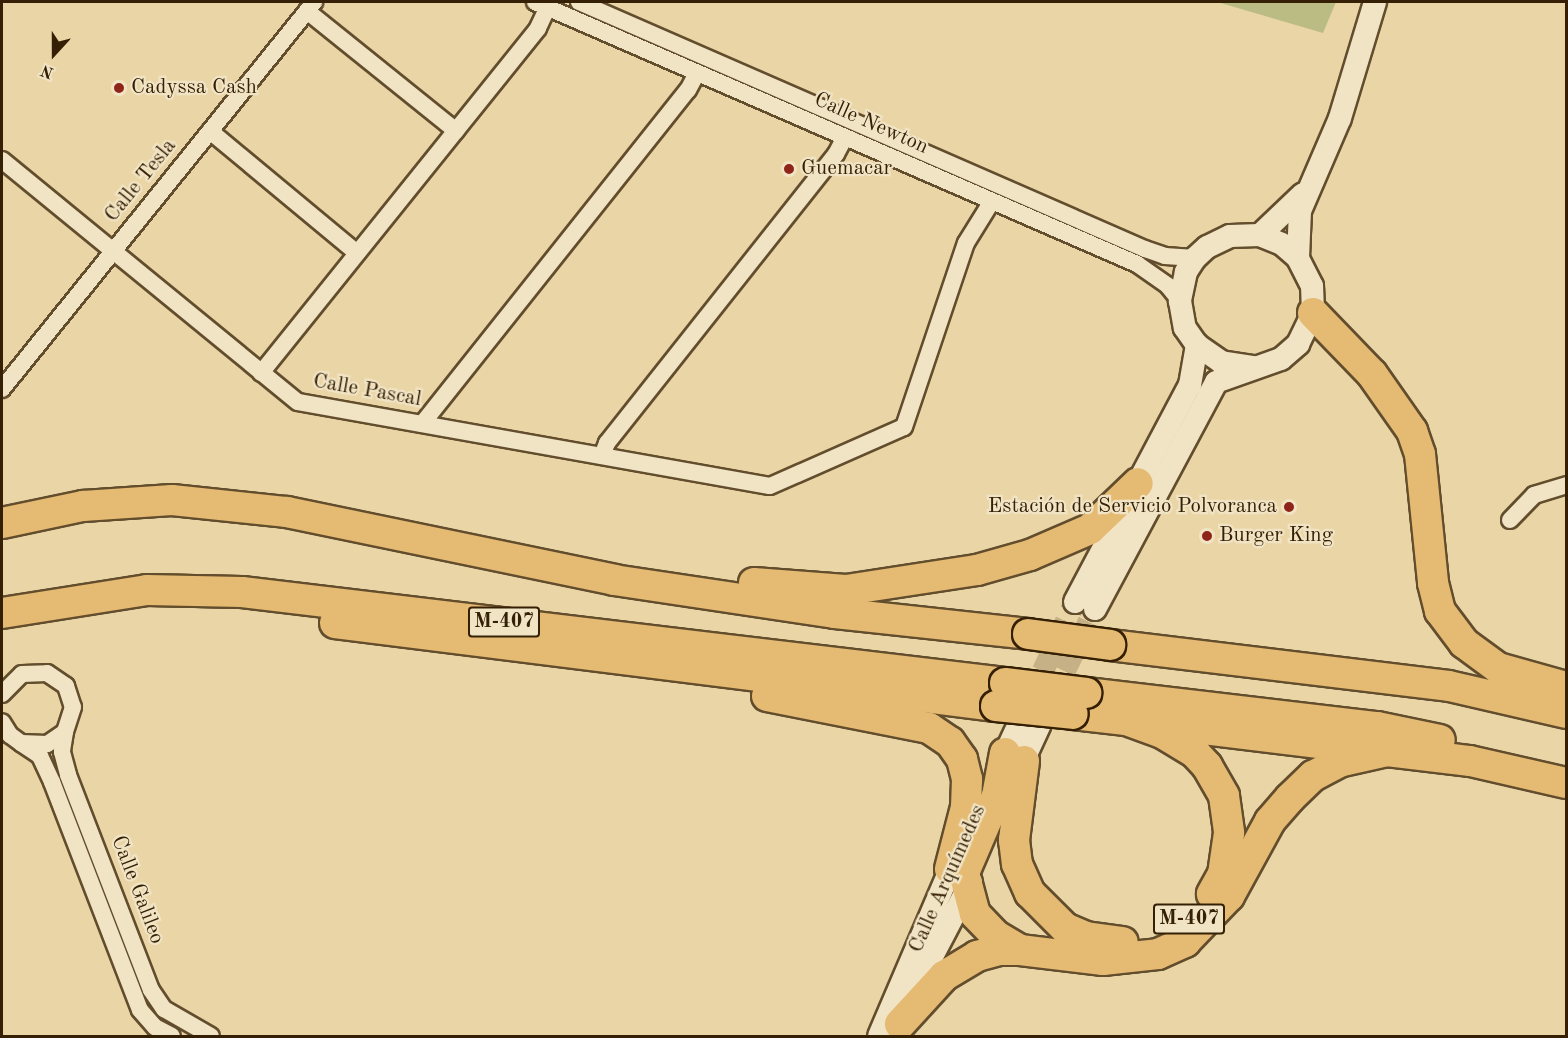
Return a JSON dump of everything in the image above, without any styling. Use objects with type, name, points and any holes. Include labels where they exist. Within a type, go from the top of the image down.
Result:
[{"type":"highway","points":[[1313,313],[1372,374],[1412,431],[1420,454],[1433,583],[1440,611],[1464,643],[1498,668],[1566,687]]},
{"type":"highway","points":[[614,580],[662,572],[846,590],[909,583],[976,570],[1063,543],[1090,529],[1138,483]]},
{"type":"highway","points":[[2,523],[83,506],[184,501],[287,512],[614,580],[835,613],[1028,634],[1449,686],[1566,713]]},
{"type":"highway","name":"M-407","points":[[2,614],[147,591],[242,592],[1015,709]]},
{"type":"highway","name":"M-407","points":[[2,630],[156,606],[246,611],[1015,709],[1079,703],[1377,727],[1535,759],[1566,771]]},
{"type":"highway","name":"M-407","points":[[639,661],[769,696],[929,728],[950,742],[962,759],[967,779],[958,882],[981,921],[995,935],[1020,950]]},
{"type":"highway","name":"M-407","points":[[1015,756],[1017,864],[1030,893],[1044,911],[1065,928],[1109,942],[1130,942],[1166,933],[1200,909],[1223,874],[1229,833],[1228,812],[1215,779],[1195,753],[1162,733],[1079,703]]},
{"type":"highway","name":"M-407","points":[[1126,720],[1470,761],[1566,783]]},
{"type":"highway","name":"M-407","points":[[892,1032],[944,976],[977,956],[1000,950],[1020,950],[1131,960],[1158,954],[1185,942],[1229,896],[1270,821],[1305,784],[1339,762],[1387,751]]},
{"type":"highway","points":[[958,882],[1015,756]]},
{"type":"street","name":"Calle Newton","points":[[579,2],[1145,249],[1164,256],[1195,258]]},
{"type":"street","points":[[1298,258],[1300,211],[1309,185],[1340,118],[1374,2]]},
{"type":"street","name":"Calle Newton","points":[[542,4],[1137,264],[1168,286],[1180,301]]},
{"type":"street","points":[[261,373],[538,28],[542,4]]},
{"type":"street","points":[[310,6],[456,131]]},
{"type":"street","name":"Calle Tesla","points":[[2,389],[310,6]]},
{"type":"street","points":[[422,424],[688,90],[697,73]]},
{"type":"street","points":[[210,131],[357,253]]},
{"type":"street","points":[[602,456],[607,443],[836,154],[844,137]]},
{"type":"street","name":"Calle Pascal","points":[[2,160],[113,251],[126,266],[298,402],[770,486],[904,427],[966,243],[992,201]]},
{"type":"street","points":[[1260,235],[1291,209],[1309,185]]},
{"type":"street","points":[[1197,345],[1190,385],[1138,483],[1085,605],[1216,382],[1281,359],[1298,344],[1313,313],[1312,286],[1298,258],[1282,244],[1260,235],[1230,236],[1207,247],[1195,258],[1186,272],[1180,301],[1185,328],[1197,345],[1221,362],[1254,368]]},
{"type":"street","points":[[1510,520],[1534,495],[1566,485]]},
{"type":"street","name":"Calle Galileo","points":[[2,694],[22,674],[35,671],[56,677],[66,686],[73,707],[64,732],[62,752],[68,775],[151,990],[164,1009],[211,1036]]},
{"type":"street","points":[[1015,709],[1015,756]]},
{"type":"street","name":"Calle Galileo","points":[[2,722],[21,743],[40,756],[140,1010],[155,1027],[172,1036]]},
{"type":"street","points":[[21,743],[47,744],[64,732]]},
{"type":"street","name":"Calle Arquímedes","points":[[892,1032],[921,976],[958,882]]},
{"type":"green space","points":[[1217,2],[1336,2],[1323,33]]},
{"type":"tunnel","points":[[1029,701],[1075,602]]},
{"type":"tunnel","points":[[1050,701],[1095,609]]},
{"type":"place","name":"Cadyssa Cash","points":[[119,88]]},
{"type":"place","name":"Guemacar","points":[[789,169]]},
{"type":"place","name":"Estación de Servicio Polvoranca","points":[[1289,507]]},
{"type":"place","name":"Burger King","points":[[1207,536]]}]
